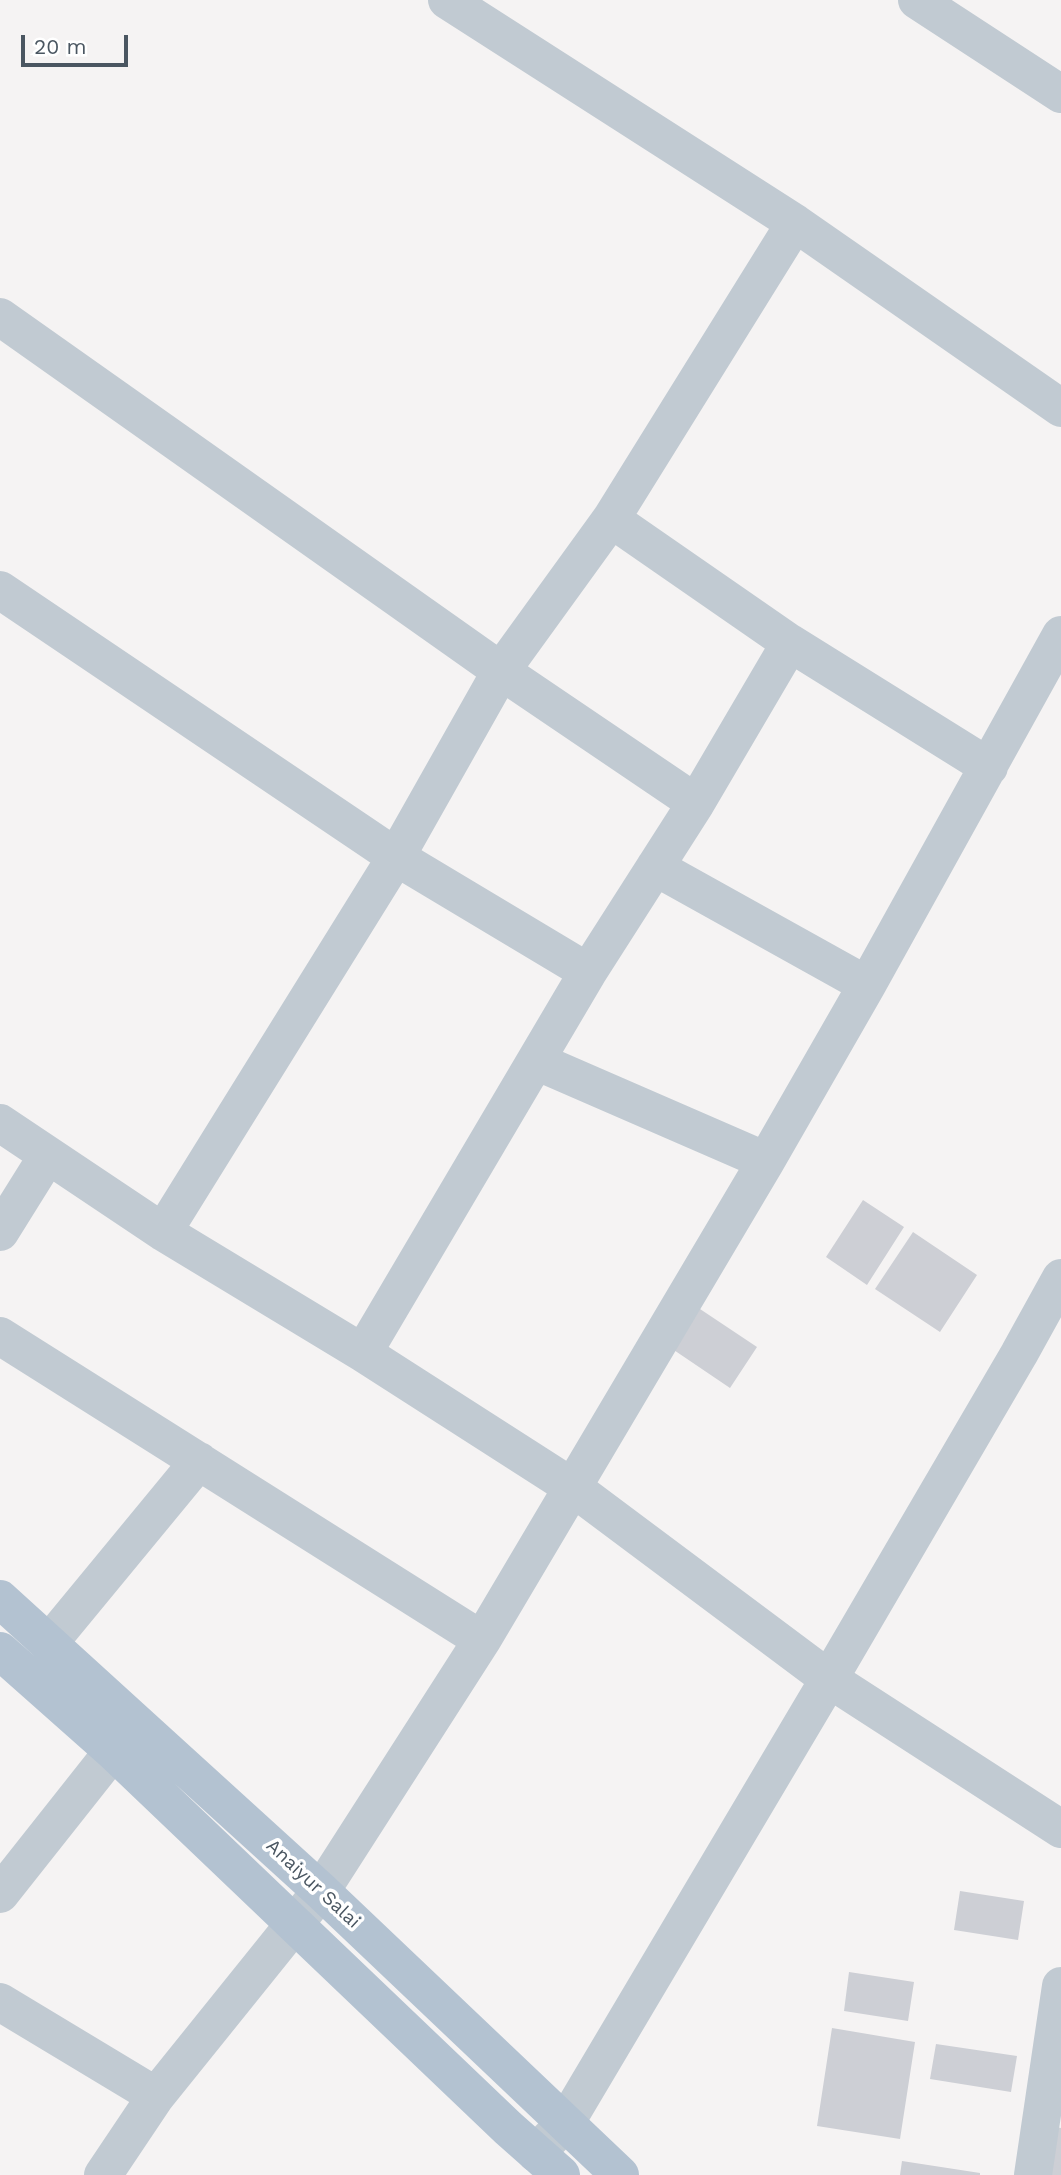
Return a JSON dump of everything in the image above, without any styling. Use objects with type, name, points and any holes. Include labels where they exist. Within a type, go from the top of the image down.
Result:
[{"type":"main road","name":"Anaiyur Salai","points":[[0,1599],[321,1891],[620,2175]]},
{"type":"main road","points":[[0,1651],[113,1751],[549,2164]]},
{"type":"street","points":[[447,0],[795,223],[1061,408]]},
{"type":"street","points":[[917,0],[1061,94]]},
{"type":"street","points":[[163,1232],[396,857],[500,671],[611,519],[795,223]]},
{"type":"street","points":[[0,317],[500,671],[696,803]]},
{"type":"street","points":[[611,519],[790,643],[989,767]]},
{"type":"street","points":[[0,590],[396,857],[588,972]]},
{"type":"street","points":[[103,2175],[156,2096],[321,1891],[482,1640],[867,985],[1061,635]]},
{"type":"street","points":[[363,1353],[588,972],[696,803],[790,643]]},
{"type":"street","points":[[655,867],[867,985]]},
{"type":"street","points":[[536,1061],[766,1160]]},
{"type":"street","points":[[0,1123],[163,1232],[363,1353],[572,1487],[829,1679],[1061,1829]]},
{"type":"street","points":[[0,1232],[48,1155]]},
{"type":"street","points":[[549,2164],[566,2122],[829,1679],[1061,1279]]},
{"type":"street","points":[[0,1336],[482,1640]]},
{"type":"street","points":[[49,1643],[199,1461]]},
{"type":"street","points":[[0,1894],[136,1721]]},
{"type":"street","points":[[1033,2175],[1061,1986]]},
{"type":"street","points":[[0,2001],[156,2096]]},
{"type":"building","points":[[863,1200],[904,1227],[867,1285],[826,1257]]},
{"type":"building","points":[[913,1232],[977,1275],[940,1332],[875,1289]]},
{"type":"building","points":[[688,1301],[757,1347],[730,1388],[662,1342]]},
{"type":"building","points":[[960,1891],[1024,1901],[1018,1940],[954,1930]]},
{"type":"building","points":[[849,1972],[914,1982],[908,2021],[844,2011]]},
{"type":"building","points":[[832,2028],[915,2042],[900,2139],[817,2126]]},
{"type":"building","points":[[936,2044],[1017,2056],[1011,2092],[930,2079]]},
{"type":"building","points":[[1055,2127],[1061,2128],[1061,2175],[1048,2175]]},
{"type":"building","points":[[902,2161],[980,2173],[980,2175],[900,2175]]}]
